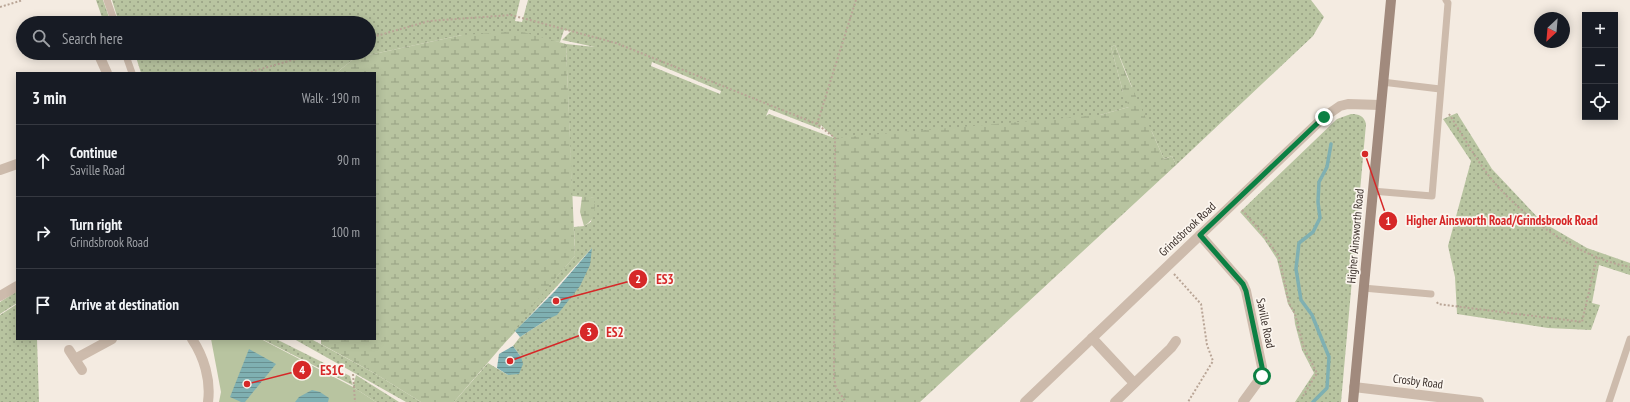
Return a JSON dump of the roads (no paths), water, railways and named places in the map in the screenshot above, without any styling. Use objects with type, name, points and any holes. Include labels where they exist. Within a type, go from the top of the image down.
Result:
[{"type":"main road","name":"Higher Ainsworth Road","points":[[1353,402],[1382,82],[1391,0]]},
{"type":"street","points":[[101,60],[107,72]]},
{"type":"street","name":"Grindsbrook Road","points":[[1025,402],[1324,117],[1340,106],[1348,104],[1380,105]]},
{"type":"street","points":[[0,170],[16,164]]},
{"type":"street","name":"Saville Road","points":[[1200,235],[1243,284],[1246,291],[1262,367],[1262,376],[1243,402]]},
{"type":"street","points":[[0,296],[16,287]]},
{"type":"street","points":[[1092,338],[1134,383]]},
{"type":"street","points":[[75,359],[110,340]]},
{"type":"street","points":[[193,340],[198,348],[206,368],[209,391],[208,402]]},
{"type":"street","points":[[1115,402],[1171,348],[1176,341]]},
{"type":"street","points":[[69,350],[82,370]]},
{"type":"street","name":"Crosby Road","points":[[1354,387],[1479,402]]},
{"type":"lane","points":[[107,0],[113,16]]},
{"type":"lane","points":[[1372,191],[1432,196],[1448,3],[1446,0]]},
{"type":"lane","points":[[127,60],[132,72]]},
{"type":"lane","points":[[1382,82],[1440,89]]},
{"type":"lane","points":[[1363,288],[1431,294]]},
{"type":"lane","points":[[1609,402],[1630,340]]},
{"type":"water","points":[[592,248],[590,265],[580,286],[557,315],[520,337],[515,331],[555,291]]},
{"type":"water","points":[[513,346],[521,357],[523,364],[519,374],[508,375],[497,368],[499,354]]},
{"type":"water","points":[[249,349],[276,364],[245,402],[241,402],[230,397]]},
{"type":"water","points":[[312,390],[320,392],[329,398],[328,402],[295,402],[299,397]]},
{"type":"waterway","points":[[1313,402],[1327,388],[1329,357],[1312,315],[1301,300],[1296,269],[1299,243],[1313,232],[1320,218],[1318,202],[1319,182],[1327,167],[1331,144]]},
{"type":"place","name":"Higher Ainsworth Road/Grindsbrook Road","points":[[1365,154]]},
{"type":"place","name":"ES3","points":[[556,301]]},
{"type":"place","name":"ES2","points":[[510,361]]},
{"type":"place","name":"ES1C","points":[[247,384]]}]
